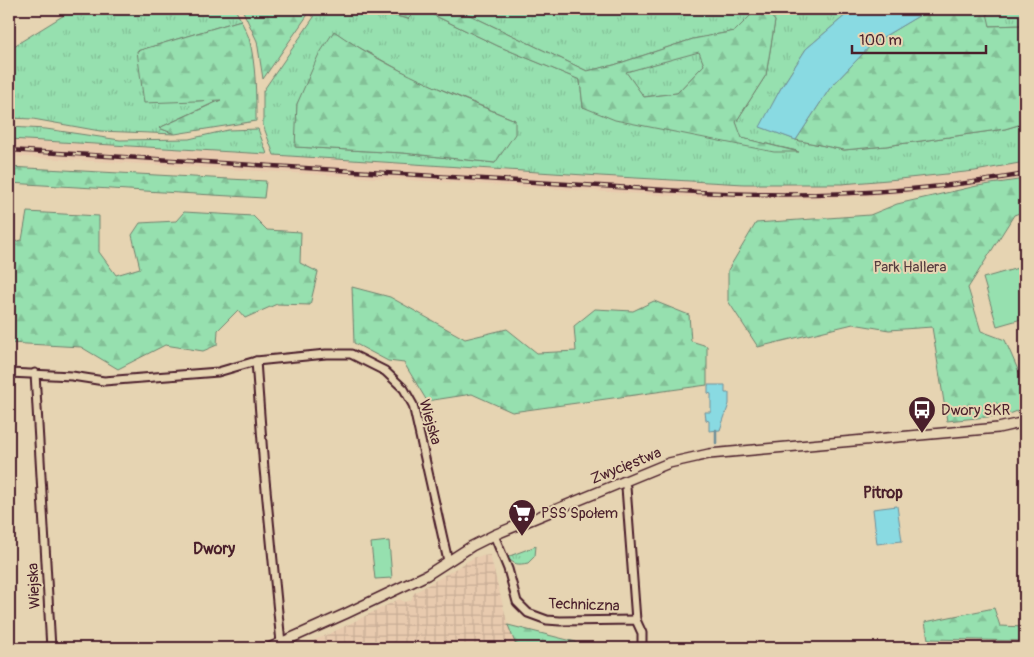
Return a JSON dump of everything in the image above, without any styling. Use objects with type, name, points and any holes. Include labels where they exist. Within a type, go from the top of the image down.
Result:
[{"type":"street","name":"Wiejska","points":[[9,373],[72,376],[104,381],[218,372],[256,361],[326,354],[352,354],[385,371],[404,388],[414,405],[448,561]]},
{"type":"street","points":[[256,361],[264,469],[281,642]]},
{"type":"street","name":"Wiejska","points":[[35,373],[51,648]]},
{"type":"street","name":"Zwycięstwa","points":[[269,648],[428,575],[472,546],[494,535],[669,463],[709,454],[998,428],[1025,422]]},
{"type":"street","name":"Techniczna","points":[[624,481],[636,620],[642,633],[642,648]]},
{"type":"street","name":"Techniczna","points":[[494,535],[508,568],[517,602],[528,613],[547,620],[560,621],[636,620]]},
{"type":"shaded area","points":[[9,139],[744,184],[842,184],[975,171],[1025,162],[1025,179],[903,194],[816,199],[693,197],[9,156]]},
{"type":"shaded area","points":[[490,555],[508,625],[510,625],[518,648],[297,648],[399,599],[405,602],[411,600],[414,593],[475,557]]},
{"type":"green space","points":[[74,9],[235,9],[241,20],[137,51],[196,101],[222,99],[159,128],[175,134],[100,131],[33,119],[9,118],[9,49]]},
{"type":"green space","points":[[242,9],[303,9],[309,13],[263,79],[257,41]]},
{"type":"green space","points":[[303,9],[368,9],[408,19],[418,9],[421,9],[498,46],[580,80],[583,107],[797,151],[741,138],[736,122],[766,75],[775,21],[765,9],[855,9],[806,49],[781,88],[761,127],[796,140],[844,150],[1005,129],[1025,123],[1025,162],[975,171],[842,184],[744,184],[274,155],[263,125],[263,91],[314,17]],"holes":[[[335,32],[414,78],[515,120],[495,163],[403,153],[296,147],[297,104]]]},
{"type":"green space","points":[[368,9],[418,9],[408,19]]},
{"type":"green space","points":[[421,9],[457,9],[587,71],[614,65],[693,39],[735,31],[757,9],[765,9],[775,21],[766,75],[736,122],[742,138],[799,152],[774,152],[615,120],[583,107],[580,80],[498,46]],"holes":[[[699,52],[704,65],[677,93],[644,97],[626,72]]]},
{"type":"green space","points":[[457,9],[757,9],[735,31],[693,39],[614,65],[587,71]]},
{"type":"green space","points":[[930,9],[986,9],[990,26],[1025,25],[1025,123],[1005,129],[844,150],[796,140],[830,88],[873,43]]},
{"type":"green space","points":[[986,9],[1025,9],[1025,25],[989,26]]},
{"type":"green space","points":[[241,20],[249,38],[253,59],[256,121],[175,134],[159,128],[221,100],[144,103],[137,51]]},
{"type":"green space","points":[[334,31],[399,70],[515,120],[515,134],[495,163],[403,153],[295,147],[297,104],[318,56]]},
{"type":"green space","points":[[700,51],[704,65],[677,93],[644,97],[625,72]]},
{"type":"green space","points":[[9,127],[46,129],[120,140],[189,139],[228,130],[258,129],[267,154],[9,139]]},
{"type":"green space","points":[[9,167],[266,181],[264,198],[9,183]]},
{"type":"green space","name":"Park Hallera","points":[[1025,179],[1025,211],[1014,215],[968,288],[981,331],[1005,340],[1025,386],[1025,408],[1007,415],[947,421],[932,327],[889,330],[853,324],[758,347],[728,301],[728,270],[756,223],[870,215],[897,204],[977,186]]},
{"type":"green space","points":[[27,212],[99,216],[99,252],[116,275],[140,268],[132,235],[140,223],[176,221],[184,212],[253,216],[267,230],[301,232],[300,263],[318,272],[310,305],[277,304],[245,318],[238,310],[218,330],[217,345],[203,351],[165,345],[118,369],[81,347],[9,343],[9,243],[22,240]]},
{"type":"green space","points":[[1025,266],[1025,318],[997,326],[983,278]]},
{"type":"green space","points":[[352,287],[390,297],[465,339],[507,329],[537,353],[576,351],[574,326],[595,309],[633,311],[654,301],[689,315],[691,341],[707,346],[707,385],[512,412],[472,394],[427,401],[404,363],[388,361],[354,343]]},
{"type":"green space","points":[[389,541],[392,578],[375,579],[371,543]]},
{"type":"green space","points":[[536,546],[535,556],[528,563],[516,564],[507,557]]},
{"type":"green space","points":[[994,608],[1000,626],[1025,627],[1025,641],[928,639],[925,622]]},
{"type":"green space","points":[[508,625],[576,642],[576,648],[517,648]]},
{"type":"water","points":[[855,9],[926,9],[927,11],[873,43],[830,88],[796,140],[760,127],[781,88],[806,49]]},
{"type":"water","points":[[708,385],[725,385],[725,393],[729,393],[729,404],[720,430],[709,431],[709,421],[706,420],[705,412],[711,412],[711,394],[708,393]]},
{"type":"water","points":[[897,506],[902,541],[877,544],[873,509]]},
{"type":"waterway","points":[[716,430],[716,443]]},
{"type":"railway","points":[[9,150],[739,194],[821,194],[903,190],[1025,174]]},
{"type":"place","name":"Dwory SKR","points":[[922,434]]},
{"type":"place","name":"PSS Społem","points":[[522,537]]},
{"type":"district","name":"Pitrop","points":[[883,493]]},
{"type":"district","name":"Dwory","points":[[214,549]]}]
